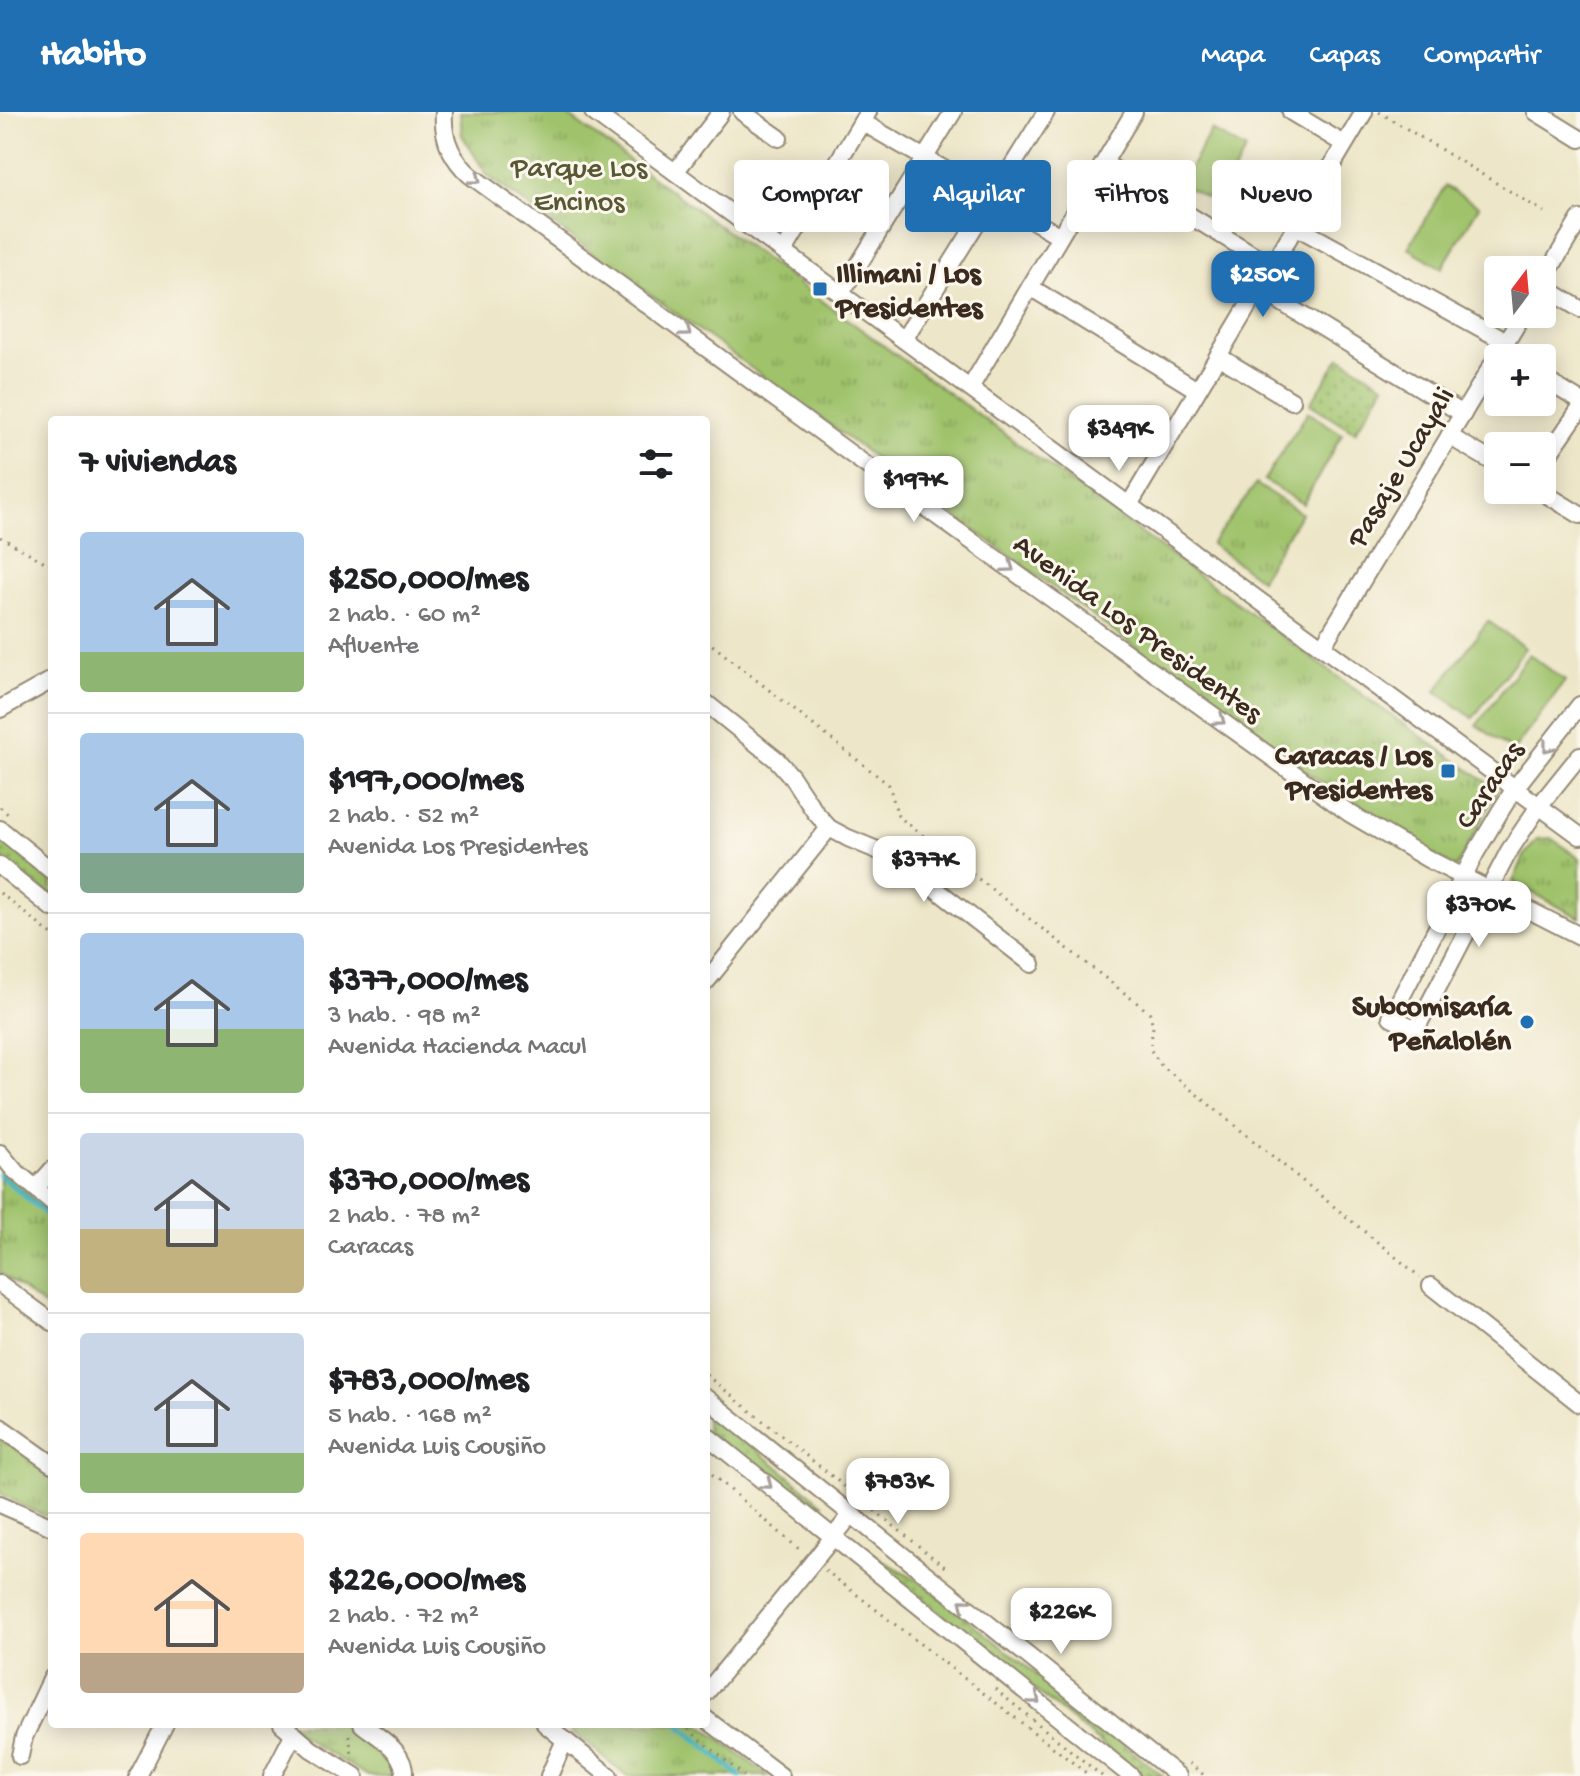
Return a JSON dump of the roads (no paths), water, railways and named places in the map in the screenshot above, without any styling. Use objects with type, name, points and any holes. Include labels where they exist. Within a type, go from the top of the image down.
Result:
[{"type":"street","name":"Avenida Los Presidentes","points":[[444,112],[447,142],[457,161],[470,175],[855,457],[1349,813],[1404,846],[1580,936]]},
{"type":"street","points":[[593,112],[1580,836]]},
{"type":"street","points":[[676,171],[721,112]]},
{"type":"street","points":[[742,112],[779,138]]},
{"type":"street","points":[[841,293],[953,112]]},
{"type":"street","points":[[1016,160],[1046,112]]},
{"type":"street","points":[[1106,160],[1134,112]]},
{"type":"street","points":[[1291,112],[1344,144]]},
{"type":"street","points":[[1334,160],[1364,112]]},
{"type":"street","points":[[1536,112],[1580,139]]},
{"type":"street","points":[[784,251],[865,117],[928,160]]},
{"type":"street","points":[[1196,219],[1272,266]]},
{"type":"street","points":[[1556,260],[1580,219]]},
{"type":"street","points":[[970,388],[1067,224]]},
{"type":"street","points":[[1051,231],[1060,236]]},
{"type":"street","points":[[904,339],[971,232]]},
{"type":"street","points":[[1129,505],[1292,232]]},
{"type":"street","points":[[1305,232],[1493,344]]},
{"type":"street","points":[[1030,287],[1197,390]]},
{"type":"street","points":[[1258,288],[1463,414]]},
{"type":"street","points":[[1556,293],[1580,309]]},
{"type":"street","points":[[1218,356],[1292,401]]},
{"type":"street","name":"Pasaje Ucayali","points":[[1322,647],[1484,382]]},
{"type":"street","points":[[1556,386],[1580,401]]},
{"type":"street","points":[[1556,444],[1580,409]]},
{"type":"street","points":[[1449,436],[1484,457]]},
{"type":"street","points":[[1556,500],[1580,515]]},
{"type":"street","points":[[0,709],[48,682]]},
{"type":"street","name":"Caracas","points":[[1580,705],[1515,788],[1464,877],[1391,1017],[1416,1029],[1509,851],[1539,806],[1580,755]]},
{"type":"street","points":[[710,706],[777,760],[829,828],[896,858],[1032,964]]},
{"type":"street","points":[[710,977],[829,828]]},
{"type":"street","points":[[0,829],[48,868]]},
{"type":"street","points":[[0,866],[48,905]]},
{"type":"street","points":[[0,1153],[14,1170],[48,1198]]},
{"type":"street","points":[[36,1188],[48,1174]]},
{"type":"street","points":[[0,1284],[48,1319]]},
{"type":"street","points":[[1431,1286],[1580,1404]]},
{"type":"street","points":[[710,1401],[1178,1776]]},
{"type":"street","points":[[0,1427],[48,1461]]},
{"type":"street","points":[[710,1438],[1131,1776]]},
{"type":"street","points":[[0,1504],[48,1525]]},
{"type":"street","points":[[710,1688],[852,1514]]},
{"type":"street","points":[[20,1756],[24,1737],[48,1686]]},
{"type":"street","points":[[710,1722],[781,1776]]},
{"type":"street","points":[[138,1776],[163,1728]]},
{"type":"street","points":[[367,1728],[400,1757],[405,1768],[404,1776]]},
{"type":"street","points":[[550,1728],[609,1776]]},
{"type":"street","points":[[272,1776],[288,1730],[311,1749],[354,1775]]},
{"type":"street","points":[[549,1776],[565,1740]]},
{"type":"waterway","points":[[0,1175],[48,1216]]},
{"type":"waterway","points":[[683,1728],[740,1776]]},
{"type":"place","name":"Illimani / Los Presidentes","points":[[820,289]]},
{"type":"place","name":"Caracas / Los Presidentes","points":[[1448,771]]},
{"type":"place","name":"Subcomisaría Peñalolén","points":[[1527,1022]]},
{"type":"park label","name":"Parque Los Encinos","points":[[579,183]]}]
